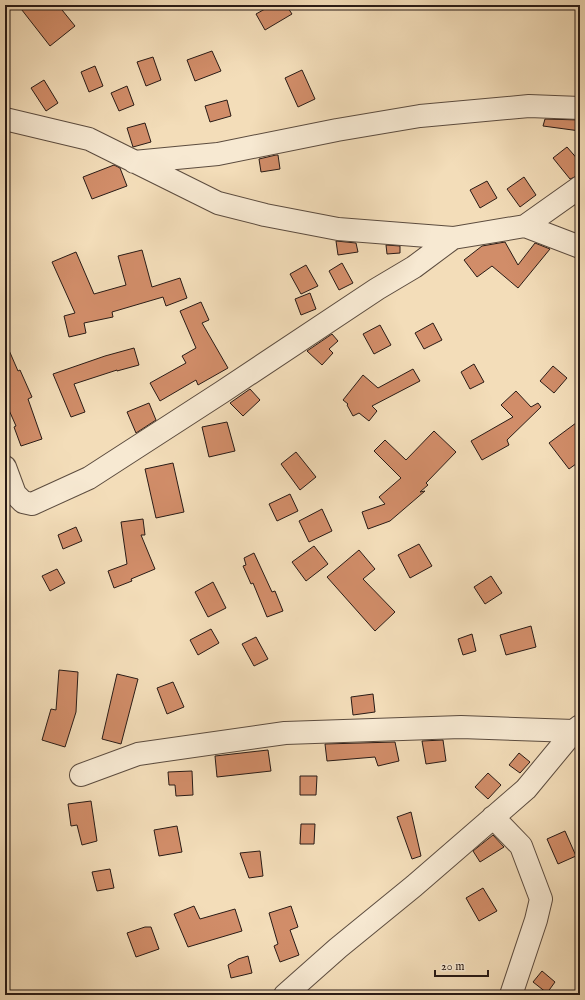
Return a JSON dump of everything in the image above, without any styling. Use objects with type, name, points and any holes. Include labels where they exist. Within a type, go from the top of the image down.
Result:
[{"type":"street","points":[[133,162],[218,154],[337,130],[420,116],[529,106],[580,108]]},
{"type":"street","points":[[5,119],[89,139],[218,203],[258,213],[338,229],[453,238],[525,226],[580,187]]},
{"type":"street","points":[[525,226],[580,247]]},
{"type":"street","points":[[5,467],[15,494],[23,502],[32,504],[89,478],[377,289],[414,267],[453,238]]},
{"type":"street","points":[[81,775],[138,754],[285,733],[461,727],[577,729]]},
{"type":"street","points":[[284,995],[338,948],[414,886],[526,789],[577,729]]},
{"type":"street","points":[[493,817],[521,846],[540,899],[536,920],[511,995]]},
{"type":"building","points":[[18,5],[58,5],[75,26],[50,46]]},
{"type":"building","points":[[272,5],[286,5],[292,14],[265,30],[256,14]]},
{"type":"building","points":[[212,51],[221,71],[195,81],[187,60]]},
{"type":"building","points":[[153,57],[161,80],[146,86],[137,62]]},
{"type":"building","points":[[95,66],[103,86],[89,92],[81,72]]},
{"type":"building","points":[[302,70],[315,99],[298,107],[285,78]]},
{"type":"building","points":[[44,80],[58,103],[46,111],[31,88]]},
{"type":"building","points":[[127,86],[134,105],[119,111],[111,93]]},
{"type":"building","points":[[227,100],[231,116],[210,122],[205,106]]},
{"type":"building","points":[[545,119],[580,120],[580,131],[543,126]]},
{"type":"building","points":[[145,123],[151,142],[133,147],[127,128]]},
{"type":"building","points":[[567,147],[580,162],[580,175],[570,179],[553,158]]},
{"type":"building","points":[[278,155],[280,169],[261,172],[259,159]]},
{"type":"building","points":[[114,165],[120,168],[127,186],[92,199],[83,177]]},
{"type":"building","points":[[524,177],[536,195],[520,207],[507,189]]},
{"type":"building","points":[[487,181],[497,198],[480,208],[470,190]]},
{"type":"building","points":[[336,241],[356,243],[358,252],[338,255]]},
{"type":"building","points":[[505,242],[518,265],[535,243],[550,249],[518,288],[492,266],[477,277],[464,260],[482,246]]},
{"type":"building","points":[[386,245],[400,246],[400,253],[387,254]]},
{"type":"building","points":[[142,250],[152,287],[180,278],[187,298],[166,306],[163,297],[112,312],[113,317],[84,323],[86,333],[69,337],[64,316],[75,313],[52,262],[76,252],[94,294],[126,285],[118,256]]},
{"type":"building","points":[[342,263],[353,283],[339,290],[329,271]]},
{"type":"building","points":[[306,265],[318,286],[301,294],[290,274]]},
{"type":"building","points":[[310,293],[316,309],[301,315],[295,299]]},
{"type":"building","points":[[201,302],[209,320],[202,323],[228,368],[198,385],[196,380],[160,401],[150,383],[186,363],[182,356],[196,348],[180,311]]},
{"type":"building","points":[[433,323],[442,340],[424,349],[415,333]]},
{"type":"building","points":[[380,325],[391,345],[374,354],[363,334]]},
{"type":"building","points":[[332,334],[338,341],[329,349],[333,353],[322,365],[307,351]]},
{"type":"building","points":[[5,341],[18,371],[20,370],[32,397],[28,399],[42,439],[21,446],[14,427],[16,426],[5,401]]},
{"type":"building","points":[[134,348],[139,365],[117,370],[74,384],[85,412],[71,417],[53,374],[105,356]]},
{"type":"building","points":[[474,364],[484,382],[470,389],[461,372]]},
{"type":"building","points":[[553,366],[567,378],[554,393],[540,381]]},
{"type":"building","points":[[413,369],[420,381],[372,406],[377,411],[369,421],[359,413],[353,416],[347,405],[348,404],[343,400],[363,375],[378,388]]},
{"type":"building","points":[[250,389],[260,400],[243,416],[230,403]]},
{"type":"building","points":[[516,391],[531,407],[538,403],[541,407],[507,440],[509,445],[482,460],[471,441],[513,417],[501,405]]},
{"type":"building","points":[[149,403],[156,420],[136,433],[127,412]]},
{"type":"building","points":[[580,420],[580,461],[569,469],[549,443]]},
{"type":"building","points":[[227,422],[235,451],[209,457],[202,427]]},
{"type":"building","points":[[434,431],[456,452],[426,483],[428,485],[420,492],[425,491],[390,521],[368,529],[362,512],[385,504],[379,497],[401,478],[374,451],[385,440],[406,460]]},
{"type":"building","points":[[296,452],[316,477],[300,490],[281,464]]},
{"type":"building","points":[[173,463],[184,512],[156,518],[145,469]]},
{"type":"building","points":[[290,494],[298,511],[277,521],[269,504]]},
{"type":"building","points":[[322,509],[332,531],[309,542],[299,521]]},
{"type":"building","points":[[143,519],[145,535],[141,535],[155,569],[131,579],[132,581],[114,588],[108,571],[127,564],[121,522]]},
{"type":"building","points":[[76,527],[82,541],[63,549],[58,535]]},
{"type":"building","points":[[419,544],[432,566],[410,578],[398,555]]},
{"type":"building","points":[[314,546],[328,564],[306,581],[292,562]]},
{"type":"building","points":[[359,550],[375,569],[363,579],[395,612],[375,631],[327,577]]},
{"type":"building","points":[[254,553],[272,592],[275,591],[283,611],[267,617],[253,583],[251,584],[243,566],[246,565],[244,558]]},
{"type":"building","points":[[57,569],[65,583],[50,591],[42,576]]},
{"type":"building","points":[[491,576],[502,593],[485,604],[474,587]]},
{"type":"building","points":[[213,582],[226,608],[208,617],[195,592]]},
{"type":"building","points":[[531,626],[536,647],[506,655],[500,635]]},
{"type":"building","points":[[211,629],[219,643],[198,655],[190,640]]},
{"type":"building","points":[[472,634],[476,651],[463,655],[458,639]]},
{"type":"building","points":[[256,637],[268,659],[254,666],[242,644]]},
{"type":"building","points":[[59,670],[78,672],[76,712],[65,747],[42,740],[51,709],[56,710]]},
{"type":"building","points":[[117,674],[138,679],[121,744],[102,739]]},
{"type":"building","points":[[173,682],[184,707],[167,714],[157,688]]},
{"type":"building","points":[[373,694],[375,712],[353,715],[351,697]]},
{"type":"building","points":[[443,740],[446,761],[426,764],[422,741]]},
{"type":"building","points":[[395,742],[399,761],[378,766],[375,757],[327,761],[325,744]]},
{"type":"building","points":[[268,750],[271,771],[217,777],[215,756]]},
{"type":"building","points":[[519,753],[530,762],[520,773],[509,765]]},
{"type":"building","points":[[192,771],[193,795],[176,796],[175,785],[169,785],[168,772]]},
{"type":"building","points":[[488,773],[501,785],[488,799],[475,787]]},
{"type":"building","points":[[300,776],[317,776],[316,795],[300,795]]},
{"type":"building","points":[[91,801],[97,841],[82,845],[77,825],[71,826],[68,804]]},
{"type":"building","points":[[411,812],[421,856],[412,859],[397,817]]},
{"type":"building","points":[[301,824],[315,824],[314,844],[300,844]]},
{"type":"building","points":[[177,826],[182,852],[159,856],[154,830]]},
{"type":"building","points":[[565,831],[576,856],[558,864],[547,839]]},
{"type":"building","points":[[493,835],[504,847],[480,862],[473,851]]},
{"type":"building","points":[[260,851],[263,876],[249,878],[240,853]]},
{"type":"building","points":[[110,869],[114,888],[97,891],[92,872]]},
{"type":"building","points":[[483,888],[497,911],[479,921],[466,898]]},
{"type":"building","points":[[194,906],[200,919],[235,909],[242,931],[188,947],[174,914]]},
{"type":"building","points":[[291,906],[298,927],[290,930],[299,955],[280,962],[274,946],[278,944],[269,913]]},
{"type":"building","points":[[145,927],[151,927],[159,949],[136,957],[127,933]]},
{"type":"building","points":[[248,956],[252,973],[231,978],[228,965],[238,959]]},
{"type":"building","points":[[542,971],[555,982],[547,993],[533,982]]}]
